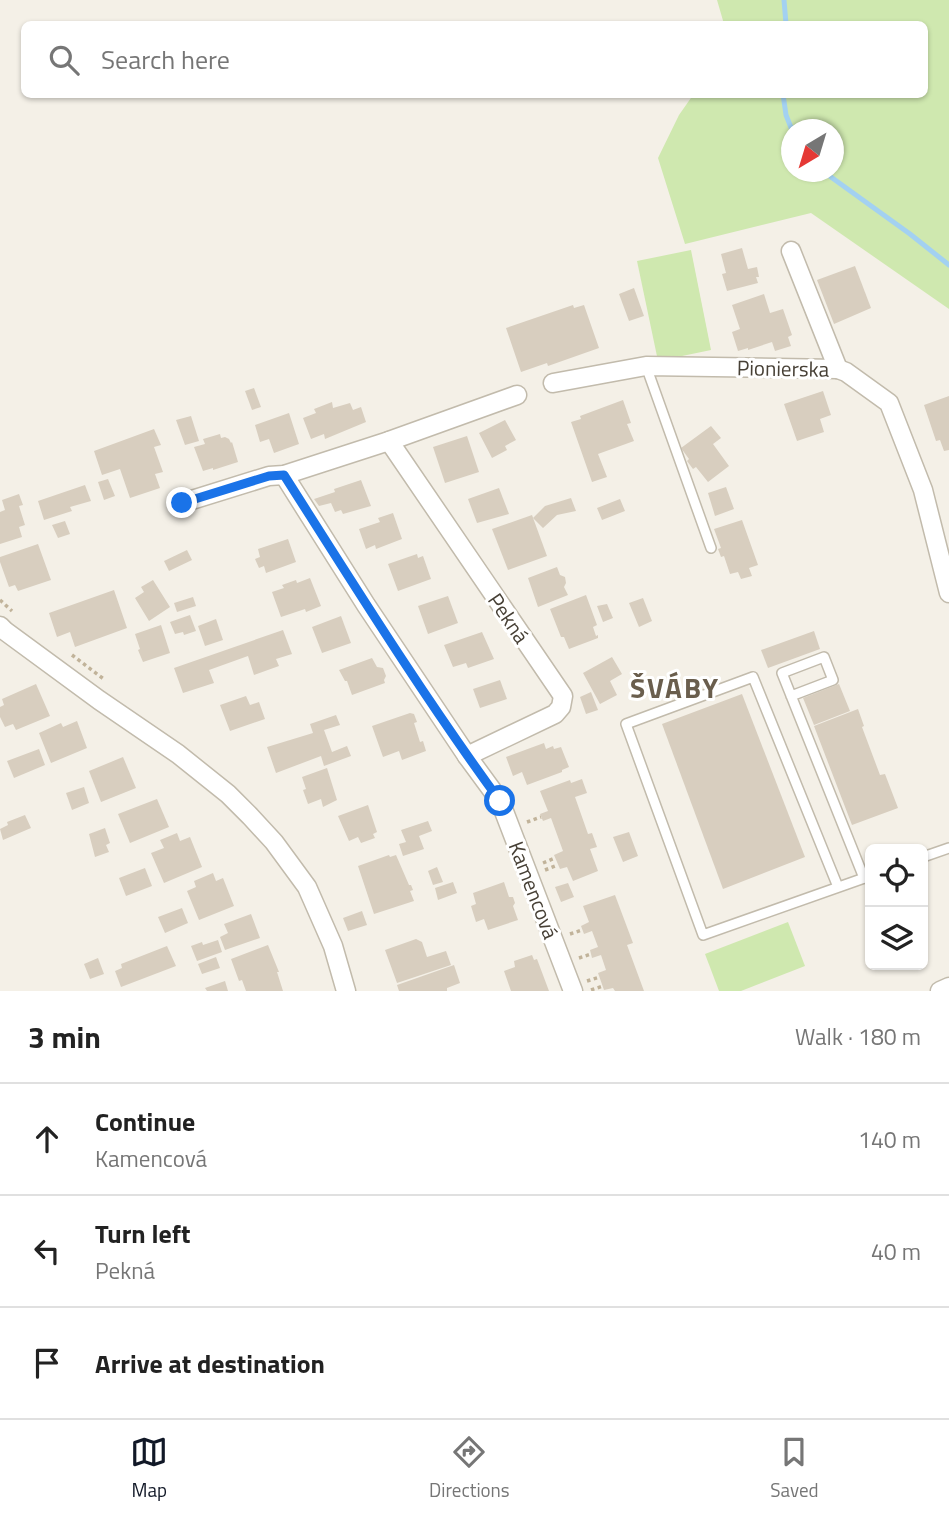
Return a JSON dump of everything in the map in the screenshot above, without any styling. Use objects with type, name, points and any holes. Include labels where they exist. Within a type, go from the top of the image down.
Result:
[{"type":"street","points":[[791,251],[838,369]]},
{"type":"street","name":"Pionierska","points":[[553,383],[646,366],[838,369],[846,372],[889,403],[923,490],[949,593]]},
{"type":"street","points":[[182,503],[269,476],[284,475],[388,442],[517,395]]},
{"type":"street","name":"Pekná","points":[[388,442],[563,696],[561,707],[555,714],[467,756]]},
{"type":"street","name":"Kamencová","points":[[284,475],[366,605],[500,801],[578,987]]},
{"type":"street","points":[[0,626],[178,754],[235,802],[274,842],[307,887],[333,946],[346,991]]},
{"type":"street","points":[[940,991],[949,987]]},
{"type":"lane","points":[[646,366],[711,548]]},
{"type":"lane","points":[[791,696],[833,680],[824,657],[782,673],[791,696],[865,872]]},
{"type":"lane","points":[[838,887],[753,677],[626,724],[703,935],[865,878]]},
{"type":"lane","points":[[928,855],[949,848]]},
{"type":"path","points":[[522,824],[541,817]]},
{"type":"path","points":[[537,865],[555,858]]},
{"type":"path","points":[[540,872],[558,865]]},
{"type":"path","points":[[565,936],[582,930]]},
{"type":"path","points":[[573,960],[591,954]]},
{"type":"path","points":[[578,987],[600,976]]},
{"type":"path","points":[[589,991],[603,986]]},
{"type":"green space","points":[[717,0],[949,0],[949,309],[811,213],[685,244],[658,158],[679,115],[691,98],[928,98],[928,21],[723,21]]},
{"type":"green space","points":[[691,250],[711,350],[658,361],[637,261]]},
{"type":"green space","points":[[788,922],[805,966],[741,991],[719,991],[705,954]]},
{"type":"building","points":[[742,248],[748,269],[757,267],[758,283],[727,291],[722,274],[726,273],[721,254]]},
{"type":"building","points":[[855,266],[871,308],[834,324],[817,280]]},
{"type":"building","points":[[634,288],[644,316],[629,321],[619,294]]},
{"type":"building","points":[[764,294],[770,313],[783,309],[792,335],[788,337],[791,346],[775,351],[772,342],[738,351],[732,332],[740,329],[732,305]]},
{"type":"building","points":[[573,305],[574,308],[584,305],[599,348],[548,366],[547,363],[521,372],[506,328]]},
{"type":"building","points":[[254,388],[261,407],[252,410],[245,391]]},
{"type":"building","points":[[823,391],[831,415],[820,419],[824,432],[797,441],[784,404]]},
{"type":"building","points":[[949,396],[949,450],[944,451],[940,440],[936,441],[924,405]]},
{"type":"building","points":[[623,400],[631,423],[627,424],[634,441],[598,454],[607,477],[592,482],[571,422]]},
{"type":"building","points":[[332,402],[333,408],[350,403],[353,410],[361,407],[366,422],[325,439],[324,434],[311,439],[303,418],[316,413],[314,409]]},
{"type":"building","points":[[289,413],[299,444],[274,453],[269,439],[260,442],[255,425]]},
{"type":"building","points":[[191,416],[199,441],[185,445],[176,420]]},
{"type":"building","points":[[505,420],[516,440],[505,446],[507,450],[492,458],[479,433]]},
{"type":"building","points":[[711,426],[721,438],[713,444],[729,466],[708,482],[696,467],[693,469],[681,448]]},
{"type":"building","points":[[154,429],[161,445],[154,447],[163,472],[155,474],[160,488],[130,498],[120,469],[102,475],[94,451]]},
{"type":"building","points":[[220,434],[221,438],[225,437],[232,442],[238,462],[203,471],[194,447],[205,444],[203,439]]},
{"type":"building","points":[[467,436],[479,472],[445,483],[433,447]]},
{"type":"building","points":[[108,479],[115,496],[104,500],[98,482]]},
{"type":"building","points":[[361,480],[371,506],[343,514],[341,510],[335,512],[331,503],[319,506],[314,499],[335,492],[334,489]]},
{"type":"building","points":[[85,485],[91,501],[70,507],[72,511],[44,520],[38,501]]},
{"type":"building","points":[[726,487],[734,509],[715,516],[708,493]]},
{"type":"building","points":[[499,488],[509,514],[477,523],[468,499]]},
{"type":"building","points":[[19,494],[23,505],[19,506],[25,525],[19,527],[22,537],[0,544],[0,512],[5,510],[2,500]]},
{"type":"building","points":[[571,498],[576,511],[557,515],[543,528],[533,518],[545,506]]},
{"type":"building","points":[[620,499],[625,511],[602,520],[597,508]]},
{"type":"building","points":[[393,513],[402,539],[376,549],[375,545],[366,549],[359,529],[380,522],[378,518]]},
{"type":"building","points":[[532,515],[547,556],[508,570],[492,529]]},
{"type":"building","points":[[742,520],[758,565],[749,568],[752,576],[741,579],[738,572],[730,574],[724,556],[721,557],[718,549],[721,548],[714,529]]},
{"type":"building","points":[[65,521],[70,534],[58,538],[52,525]]},
{"type":"building","points":[[288,539],[296,562],[266,573],[264,566],[259,568],[255,559],[260,557],[258,549]]},
{"type":"building","points":[[38,544],[51,580],[18,591],[15,585],[9,587],[0,557]]},
{"type":"building","points":[[187,550],[192,560],[169,571],[164,561]]},
{"type":"building","points":[[417,554],[418,558],[423,556],[431,579],[398,591],[388,564]]},
{"type":"building","points":[[557,567],[560,575],[565,577],[564,587],[568,595],[538,607],[528,578]]},
{"type":"building","points":[[310,578],[321,606],[281,617],[272,592],[284,588],[282,585]]},
{"type":"building","points":[[153,580],[170,607],[149,621],[135,598],[144,592],[141,587]]},
{"type":"building","points":[[114,590],[127,628],[75,647],[70,632],[57,637],[49,613]]},
{"type":"building","points":[[586,595],[597,625],[593,627],[598,638],[569,649],[550,609]]},
{"type":"building","points":[[448,596],[458,623],[428,634],[418,606]]},
{"type":"building","points":[[193,597],[196,606],[177,612],[174,603]]},
{"type":"building","points":[[643,598],[652,621],[639,627],[629,603]]},
{"type":"building","points":[[607,604],[613,618],[603,622],[597,606]]},
{"type":"building","points":[[190,615],[196,631],[184,635],[183,632],[175,634],[170,622]]},
{"type":"building","points":[[341,616],[351,643],[322,653],[312,627]]},
{"type":"building","points":[[216,619],[223,640],[205,646],[198,626]]},
{"type":"building","points":[[161,625],[170,653],[143,662],[135,634]]},
{"type":"building","points":[[283,630],[292,654],[276,659],[279,666],[254,675],[248,656],[209,670],[214,683],[183,693],[174,668]]},
{"type":"building","points":[[814,631],[820,649],[768,668],[761,650]]},
{"type":"building","points":[[482,632],[494,659],[468,668],[466,663],[453,667],[444,645]]},
{"type":"building","points":[[612,657],[622,674],[610,681],[617,695],[600,704],[583,673]]},
{"type":"building","points":[[372,658],[377,667],[383,668],[385,683],[352,695],[339,670]]},
{"type":"building","points":[[500,680],[507,699],[480,708],[473,689]]},
{"type":"building","points":[[36,684],[50,716],[16,730],[13,724],[5,727],[0,717],[0,707],[4,705],[2,699]]},
{"type":"building","points":[[839,684],[850,711],[814,725],[803,698]]},
{"type":"building","points":[[591,692],[598,710],[586,714],[580,697]]},
{"type":"building","points":[[742,694],[805,857],[723,889],[662,724]]},
{"type":"building","points":[[246,696],[250,705],[259,702],[265,719],[230,731],[220,705]]},
{"type":"building","points":[[858,709],[880,775],[885,774],[898,808],[852,825],[814,726]]},
{"type":"building","points":[[414,714],[420,742],[423,741],[426,751],[402,760],[399,751],[383,757],[372,726]]},
{"type":"building","points":[[336,715],[340,725],[324,730],[332,752],[347,746],[351,756],[324,766],[321,756],[276,773],[267,747],[313,733],[310,724]]},
{"type":"building","points":[[77,721],[87,748],[51,763],[39,733],[61,723],[63,727]]},
{"type":"building","points":[[544,743],[546,749],[561,747],[569,767],[527,785],[522,772],[513,776],[506,757]]},
{"type":"building","points":[[39,749],[45,765],[14,778],[7,761]]},
{"type":"building","points":[[123,757],[136,788],[101,802],[89,771]]},
{"type":"building","points":[[327,768],[337,800],[323,807],[321,799],[308,804],[302,777]]},
{"type":"building","points":[[582,779],[587,793],[575,797],[588,834],[592,833],[597,847],[590,849],[598,871],[573,881],[567,867],[560,869],[554,855],[563,851],[551,818],[543,821],[540,814],[548,811],[540,791],[570,780],[571,783]]},
{"type":"building","points":[[84,787],[89,803],[72,810],[66,793]]},
{"type":"building","points":[[157,799],[169,827],[130,843],[118,814]]},
{"type":"building","points":[[368,805],[377,832],[373,834],[375,838],[361,843],[358,837],[349,841],[338,816]]},
{"type":"building","points":[[25,815],[31,828],[3,840],[0,829],[8,825],[7,822]]},
{"type":"building","points":[[428,821],[432,831],[419,836],[424,849],[403,856],[399,844],[406,842],[401,830]]},
{"type":"building","points":[[105,828],[110,843],[106,845],[109,852],[95,857],[89,834]]},
{"type":"building","points":[[629,832],[638,856],[623,862],[613,837]]},
{"type":"building","points":[[177,833],[180,841],[190,837],[202,867],[164,883],[151,853],[164,848],[160,840]]},
{"type":"building","points":[[396,855],[413,890],[410,891],[414,901],[374,914],[358,866]]},
{"type":"building","points":[[437,867],[443,882],[433,885],[428,871]]},
{"type":"building","points":[[145,868],[152,886],[126,896],[119,878]]},
{"type":"building","points":[[213,873],[216,881],[223,878],[234,906],[199,920],[187,891],[196,887],[194,881]]},
{"type":"building","points":[[453,882],[457,893],[438,900],[435,888]]},
{"type":"building","points":[[504,882],[509,897],[513,897],[518,920],[488,930],[484,919],[476,922],[471,906],[476,904],[473,893]]},
{"type":"building","points":[[568,883],[574,897],[561,902],[555,887]]},
{"type":"building","points":[[615,895],[633,943],[627,945],[644,991],[615,991],[613,988],[604,990],[598,973],[606,970],[601,955],[592,958],[590,950],[598,947],[592,931],[584,934],[581,926],[589,922],[583,906]]},
{"type":"building","points":[[182,908],[188,923],[165,933],[158,917]]},
{"type":"building","points":[[362,911],[367,925],[348,931],[343,918]]},
{"type":"building","points":[[251,914],[260,938],[225,950],[220,937],[228,933],[224,924]]},
{"type":"building","points":[[416,939],[422,942],[427,957],[446,951],[451,965],[397,983],[385,950]]},
{"type":"building","points":[[218,940],[222,952],[197,961],[191,946]]},
{"type":"building","points":[[268,945],[283,991],[246,991],[231,959]]},
{"type":"building","points":[[167,946],[176,966],[121,987],[115,971],[122,968],[121,964]]},
{"type":"building","points":[[532,955],[534,960],[537,959],[549,991],[511,991],[504,971],[515,967],[514,961]]},
{"type":"building","points":[[216,957],[220,968],[202,974],[198,964]]},
{"type":"building","points":[[98,958],[104,974],[90,979],[84,964]]},
{"type":"building","points":[[454,965],[460,983],[447,988],[447,991],[399,991],[397,985]]},
{"type":"building","points":[[225,981],[228,991],[207,991],[205,988]]},
{"type":"waterway","points":[[784,0],[786,21]]},
{"type":"waterway","points":[[784,98],[788,119]]},
{"type":"waterway","points":[[838,182],[949,265]]},
{"type":"district","name":"ŠVÁBY","points":[[675,687]]},
{"type":"route","points":[[182,503],[269,476],[284,475],[366,605],[500,801]]}]
